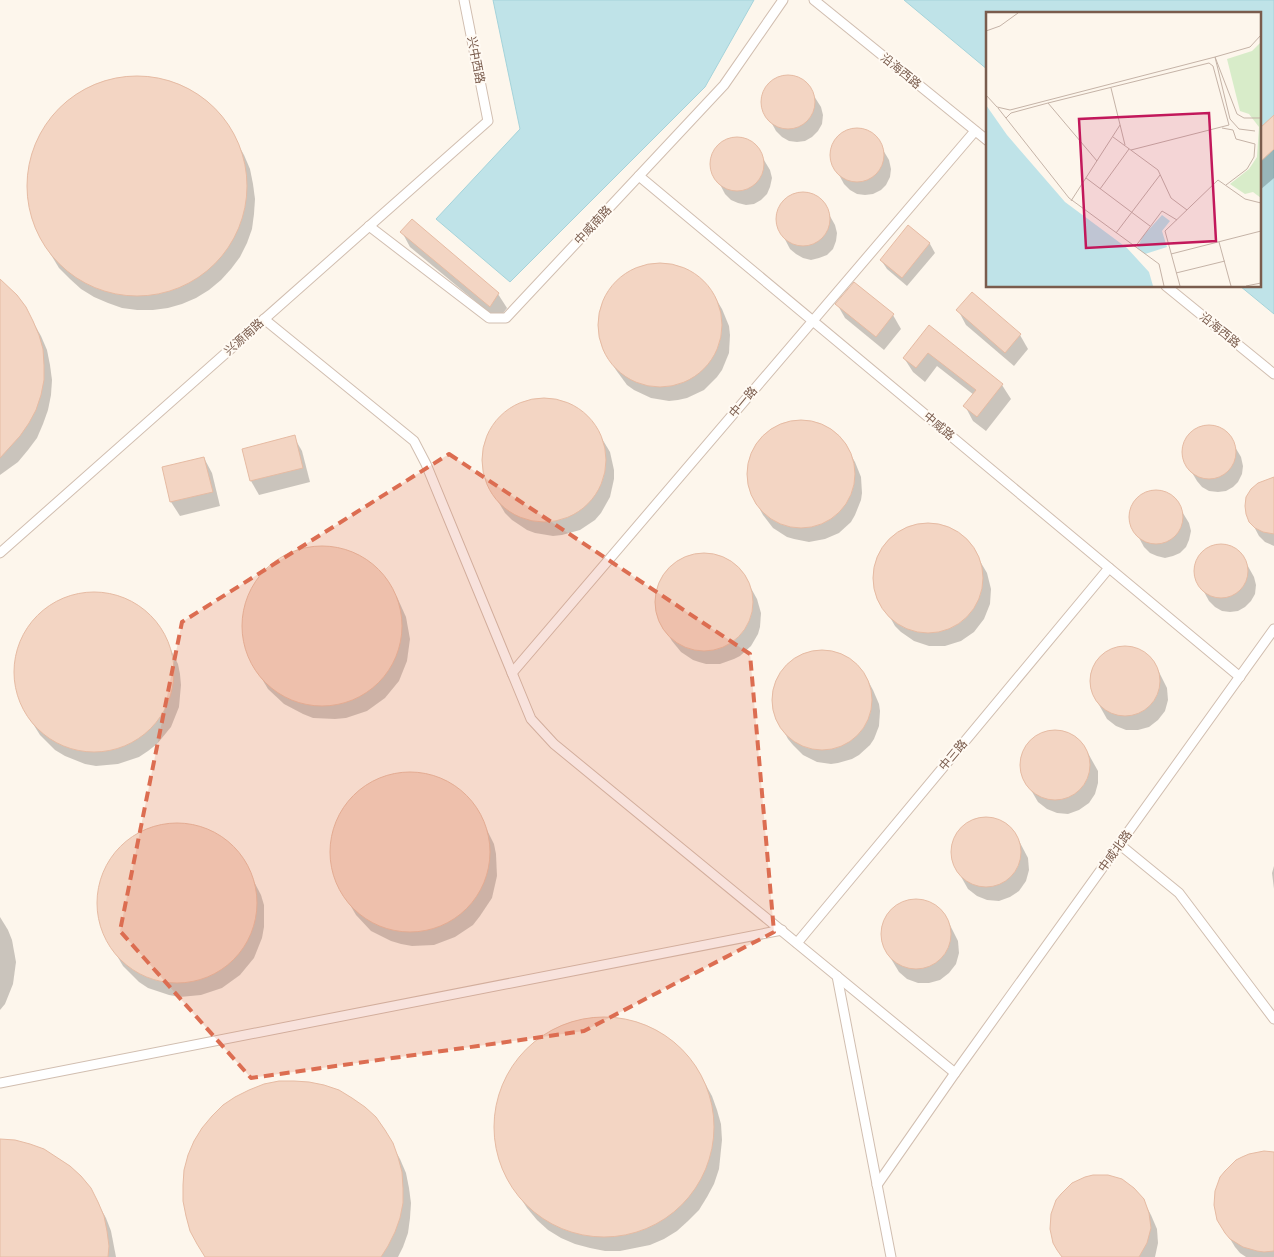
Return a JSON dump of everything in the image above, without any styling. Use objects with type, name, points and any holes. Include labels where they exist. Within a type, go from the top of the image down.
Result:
[{"type":"lane","name":"兴中西路","points":[[464,0],[488,121]]},
{"type":"lane","name":"中威南路","points":[[368,226],[489,318],[506,318],[724,85],[783,0]]},
{"type":"lane","name":"沿海西路","points":[[814,0],[986,139]]},
{"type":"lane","name":"兴源南路","points":[[0,553],[488,121]]},
{"type":"lane","name":"中一路","points":[[512,673],[975,131]]},
{"type":"lane","name":"中威路","points":[[639,176],[1240,677]]},
{"type":"lane","name":"沿海西路","points":[[1168,288],[1274,374]]},
{"type":"lane","points":[[264,320],[414,441],[426,464],[531,719],[554,744],[955,1072]]},
{"type":"lane","name":"中三路","points":[[797,943],[1109,568]]},
{"type":"lane","name":"中威北路","points":[[877,1185],[955,1072],[1274,629]]},
{"type":"lane","points":[[1120,844],[1179,893],[1274,1019]]},
{"type":"lane","points":[[0,1083],[782,930]]},
{"type":"lane","points":[[837,976],[891,1257]]},
{"type":"highlighted area","points":[[449,454],[750,654],[774,932],[584,1031],[251,1078],[120,931],[182,622]]},
{"type":"water","points":[[493,0],[754,0],[705,87],[510,282],[436,219],[520,129]]},
{"type":"water","points":[[904,0],[1274,0],[1274,314],[1242,288],[1262,288],[1262,12],[986,12],[986,68]]},
{"type":"building","points":[[788,75],[798,77],[807,83],[813,92],[815,102],[813,112],[807,121],[798,127],[788,129],[778,127],[769,121],[763,112],[761,102],[763,92],[769,83],[778,77]]},
{"type":"building","points":[[137,76],[158,78],[179,84],[215,108],[239,144],[245,165],[247,186],[245,207],[239,228],[215,264],[179,288],[158,294],[137,296],[116,294],[95,288],[59,264],[35,228],[29,207],[27,186],[29,165],[35,144],[59,108],[95,84],[116,78]]},
{"type":"building","points":[[1274,115],[1274,149],[1262,160],[1262,126]]},
{"type":"building","points":[[857,128],[867,130],[876,136],[882,145],[884,155],[882,165],[876,174],[867,180],[857,182],[847,180],[838,174],[832,165],[830,155],[832,145],[838,136],[847,130]]},
{"type":"building","points":[[737,137],[747,139],[756,145],[762,154],[764,164],[762,174],[756,183],[747,189],[737,191],[727,189],[718,183],[712,174],[710,164],[712,154],[718,145],[727,139]]},
{"type":"building","points":[[803,192],[813,194],[822,200],[828,209],[830,219],[828,229],[822,238],[813,244],[803,246],[793,244],[784,238],[778,229],[776,219],[778,209],[784,200],[793,194]]},
{"type":"building","points":[[412,219],[499,293],[490,307],[400,232]]},
{"type":"building","points":[[908,225],[930,243],[902,278],[880,260]]},
{"type":"building","points":[[660,263],[684,267],[704,281],[718,301],[722,325],[718,349],[704,369],[684,383],[660,387],[636,383],[616,369],[602,349],[598,325],[602,301],[616,281],[636,267]]},
{"type":"building","points":[[0,279],[17,295],[33,321],[43,349],[44,380],[36,410],[29,423],[0,458]]},
{"type":"building","points":[[854,282],[894,314],[876,337],[835,304]]},
{"type":"building","points":[[972,292],[1021,334],[1005,353],[956,310]]},
{"type":"building","points":[[929,325],[1003,384],[977,417],[963,406],[976,390],[928,353],[916,368],[903,358]]},
{"type":"building","points":[[544,398],[568,402],[588,416],[602,436],[606,460],[602,484],[588,504],[568,518],[544,522],[520,518],[500,504],[486,484],[482,460],[486,436],[500,416],[520,402]]},
{"type":"building","points":[[801,420],[822,424],[839,436],[851,453],[855,474],[851,495],[839,512],[822,524],[801,528],[780,524],[763,512],[751,495],[747,474],[751,453],[763,436],[780,424]]},
{"type":"building","points":[[1209,425],[1219,427],[1228,433],[1234,442],[1236,452],[1234,462],[1228,471],[1219,477],[1209,479],[1199,477],[1190,471],[1184,462],[1182,452],[1184,442],[1190,433],[1199,427]]},
{"type":"building","points":[[295,435],[303,468],[250,481],[242,449]]},
{"type":"building","points":[[204,457],[213,492],[170,502],[162,467]]},
{"type":"building","points":[[1274,477],[1274,534],[1255,528],[1249,522],[1245,506],[1246,497],[1251,489],[1258,483]]},
{"type":"building","points":[[1156,490],[1166,492],[1175,498],[1181,507],[1183,517],[1181,527],[1175,536],[1166,542],[1156,544],[1146,542],[1137,536],[1131,527],[1129,517],[1131,507],[1137,498],[1146,492]]},
{"type":"building","points":[[928,523],[949,527],[967,539],[979,557],[983,578],[979,599],[967,617],[949,629],[928,633],[907,629],[889,617],[877,599],[873,578],[877,557],[889,539],[907,527]]},
{"type":"building","points":[[1221,544],[1231,546],[1240,552],[1246,561],[1248,571],[1246,581],[1240,590],[1231,596],[1221,598],[1211,596],[1202,590],[1196,581],[1194,571],[1196,561],[1202,552],[1211,546]]},
{"type":"building","points":[[314,546],[330,546],[360,555],[379,569],[396,595],[402,618],[402,634],[396,657],[379,683],[360,697],[345,703],[330,706],[314,706],[284,697],[260,677],[251,664],[245,649],[242,634],[242,618],[251,588],[271,564],[284,555],[299,549]]},
{"type":"building","points":[[704,553],[723,557],[739,567],[749,583],[753,602],[749,621],[739,637],[723,647],[704,651],[685,647],[669,637],[659,621],[655,602],[659,583],[669,567],[685,557]]},
{"type":"building","points":[[86,592],[102,592],[132,601],[151,615],[168,641],[174,664],[174,680],[168,703],[151,729],[132,743],[117,749],[102,752],[86,752],[56,743],[32,723],[23,710],[17,695],[14,680],[14,664],[23,634],[43,610],[56,601],[71,595]]},
{"type":"building","points":[[1132,646],[1145,652],[1154,661],[1158,667],[1160,681],[1158,695],[1150,706],[1139,714],[1118,716],[1111,714],[1100,706],[1092,695],[1090,674],[1092,667],[1100,656],[1111,648]]},
{"type":"building","points":[[822,650],[832,651],[850,658],[864,672],[871,690],[871,710],[864,728],[850,742],[832,749],[822,750],[812,749],[794,742],[780,728],[773,710],[772,700],[773,690],[780,672],[794,658],[812,651]]},
{"type":"building","points":[[1062,730],[1075,736],[1084,745],[1088,751],[1090,765],[1088,779],[1080,790],[1069,798],[1048,800],[1041,798],[1030,790],[1022,779],[1020,758],[1022,751],[1030,740],[1041,732]]},
{"type":"building","points":[[402,772],[418,772],[448,781],[467,795],[484,821],[489,836],[489,868],[484,883],[467,909],[448,923],[433,929],[418,932],[402,932],[372,923],[348,903],[339,890],[333,875],[330,860],[330,844],[339,814],[359,790],[372,781],[387,775]]},
{"type":"building","points":[[993,817],[1006,823],[1015,832],[1019,838],[1021,852],[1019,866],[1011,877],[1000,885],[979,887],[972,885],[961,877],[953,866],[951,845],[953,838],[961,827],[972,819]]},
{"type":"building","points":[[169,823],[185,823],[215,832],[234,846],[251,872],[257,895],[257,911],[251,934],[234,960],[215,974],[200,980],[185,983],[169,983],[139,974],[115,954],[106,941],[100,926],[97,911],[97,895],[106,865],[126,841],[139,832],[154,826]]},
{"type":"building","points":[[909,899],[923,899],[936,905],[945,914],[951,927],[949,947],[941,959],[923,969],[909,969],[896,963],[887,954],[881,941],[881,927],[887,914],[896,905]]},
{"type":"building","points":[[604,1017],[625,1019],[646,1025],[682,1049],[706,1085],[712,1106],[714,1127],[712,1148],[706,1169],[682,1205],[646,1229],[625,1235],[604,1237],[583,1235],[562,1229],[526,1205],[502,1169],[496,1148],[494,1127],[496,1106],[502,1085],[526,1049],[562,1025],[583,1019]]},
{"type":"building","points":[[279,1081],[309,1082],[339,1090],[365,1107],[376,1117],[393,1143],[402,1172],[403,1203],[395,1232],[381,1257],[205,1257],[197,1244],[190,1231],[183,1201],[184,1170],[194,1141],[202,1128],[223,1105],[249,1090]]},
{"type":"building","points":[[0,1139],[15,1140],[44,1149],[70,1166],[81,1176],[91,1188],[104,1216],[109,1246],[108,1257],[0,1257]]},
{"type":"building","points":[[1264,1151],[1274,1152],[1274,1251],[1264,1252],[1243,1247],[1230,1239],[1217,1220],[1214,1205],[1215,1191],[1220,1177],[1225,1171],[1236,1160],[1249,1154]]},
{"type":"building","points":[[1093,1175],[1108,1175],[1122,1179],[1144,1199],[1149,1213],[1151,1228],[1147,1243],[1139,1257],[1062,1257],[1053,1243],[1050,1229],[1051,1214],[1056,1200],[1072,1183]]}]
